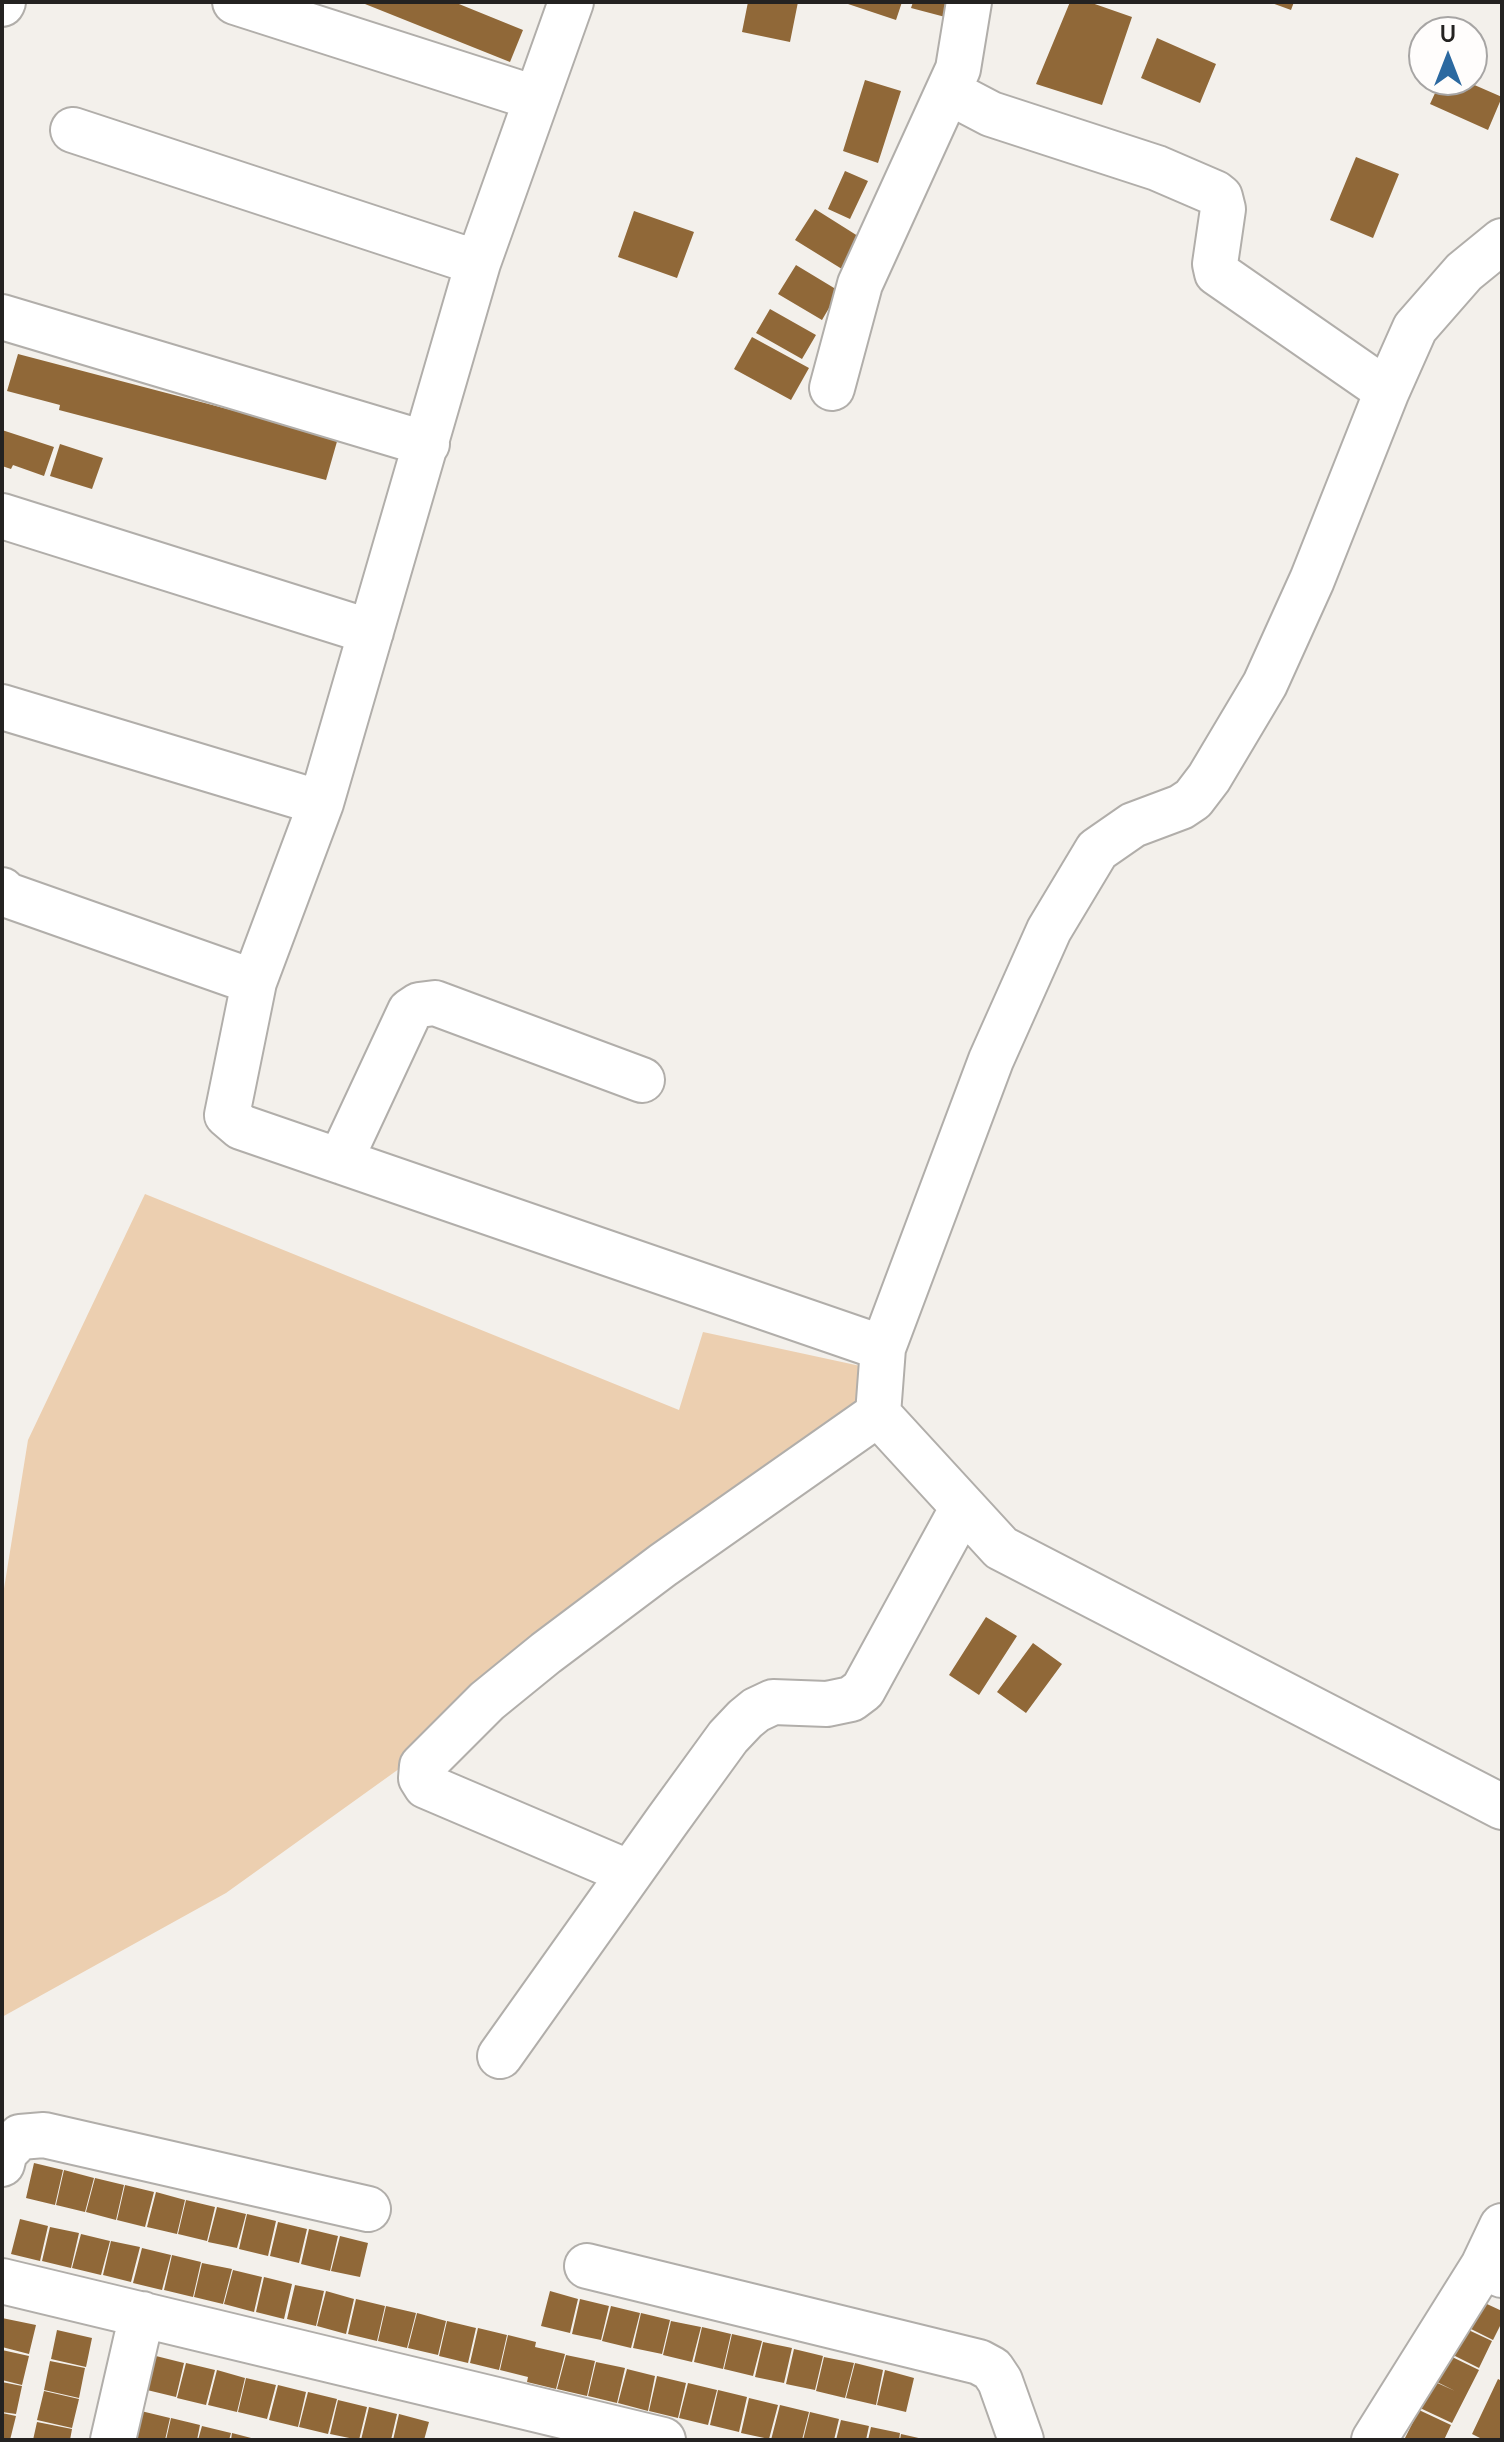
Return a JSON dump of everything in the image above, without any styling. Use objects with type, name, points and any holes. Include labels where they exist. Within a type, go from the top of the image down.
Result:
[{"type":"street","points":[[235,2],[535,98]]},
{"type":"street","points":[[571,2],[478,263],[321,803],[254,982],[227,1115],[241,1127],[883,1348]]},
{"type":"street","points":[[832,388],[860,284],[958,69],[969,2]]},
{"type":"street","points":[[949,92],[991,114],[1157,168],[1215,193],[1220,197],[1223,209],[1215,264],[1217,273],[1387,391]]},
{"type":"street","points":[[73,130],[478,263]]},
{"type":"street","points":[[1502,241],[1464,272],[1415,328],[1312,580],[1265,684],[1209,778],[1193,799],[1181,807],[1133,825],[1097,850],[1049,930],[991,1060],[883,1348],[878,1414],[1001,1548],[1502,1807]]},
{"type":"street","points":[[2,317],[427,444]]},
{"type":"street","points":[[2,516],[371,632]]},
{"type":"street","points":[[2,707],[321,803]]},
{"type":"street","points":[[2,890],[7,895],[254,982]]},
{"type":"street","points":[[340,1161],[410,1011],[419,1005],[435,1003],[642,1080]]},
{"type":"street","points":[[630,1873],[426,1786],[421,1778],[422,1766],[487,1701],[546,1653],[663,1565],[878,1414]]},
{"type":"street","points":[[500,2056],[728,1737],[745,1719],[773,1702],[827,1704],[851,1699],[863,1690],[963,1507]]},
{"type":"street","points":[[6,2145],[20,2137],[44,2135],[368,2209]]},
{"type":"street","points":[[1374,2440],[1492,2270],[1502,2226]]},
{"type":"street","points":[[587,2266],[979,2362],[992,2369],[1000,2381],[1021,2440]]},
{"type":"street","points":[[2,2281],[663,2440]]},
{"type":"street","points":[[113,2440],[142,2314]]},
{"type":"shaded area","points":[[145,1194],[679,1410],[703,1332],[865,1367],[863,1436],[226,1893],[2,2017],[2,1601],[28,1440]]},
{"type":"building","points":[[360,2],[454,2],[523,30],[510,62]]},
{"type":"building","points":[[748,2],[798,2],[790,42],[742,32]]},
{"type":"building","points":[[842,2],[902,2],[896,20]]},
{"type":"building","points":[[913,2],[953,2],[949,18],[911,8]]},
{"type":"building","points":[[1070,2],[1089,2],[1132,17],[1102,105],[1036,84]]},
{"type":"building","points":[[1269,2],[1294,2],[1291,10]]},
{"type":"building","points":[[1157,38],[1216,64],[1200,103],[1141,78]]},
{"type":"building","points":[[865,80],[901,91],[878,163],[843,151]]},
{"type":"building","points":[[1488,91],[1502,97],[1488,130],[1430,104],[1434,96],[1488,96]]},
{"type":"building","points":[[1356,157],[1399,174],[1373,238],[1330,220]]},
{"type":"building","points":[[845,171],[868,181],[850,219],[828,209]]},
{"type":"building","points":[[815,209],[869,243],[850,274],[795,240]]},
{"type":"building","points":[[634,211],[694,232],[677,278],[618,257]]},
{"type":"building","points":[[796,265],[839,291],[822,320],[778,294]]},
{"type":"building","points":[[770,309],[816,335],[802,359],[756,333]]},
{"type":"building","points":[[752,337],[809,368],[791,400],[734,369]]},
{"type":"building","points":[[18,354],[338,438],[326,480],[59,410],[60,405],[7,391]]},
{"type":"building","points":[[2,430],[54,447],[44,476],[13,465],[11,469],[2,466]]},
{"type":"building","points":[[60,444],[103,458],[92,489],[50,476]]},
{"type":"building","points":[[986,1617],[1017,1636],[979,1695],[949,1675]]},
{"type":"building","points":[[1033,1643],[1062,1664],[1026,1713],[997,1692]]},
{"type":"building","points":[[34,2163],[63,2170],[55,2205],[26,2198]]},
{"type":"building","points":[[64,2170],[94,2178],[85,2212],[56,2205]]},
{"type":"building","points":[[95,2178],[124,2185],[116,2220],[86,2212]]},
{"type":"building","points":[[125,2185],[154,2192],[145,2227],[117,2220]]},
{"type":"building","points":[[156,2192],[185,2200],[177,2234],[147,2227]]},
{"type":"building","points":[[186,2200],[215,2207],[207,2241],[178,2234]]},
{"type":"building","points":[[217,2207],[246,2214],[237,2248],[208,2242]]},
{"type":"building","points":[[247,2214],[276,2221],[268,2256],[239,2249]]},
{"type":"building","points":[[20,2219],[48,2226],[40,2261],[11,2254]]},
{"type":"building","points":[[278,2222],[307,2229],[299,2263],[270,2256]]},
{"type":"building","points":[[50,2227],[79,2233],[71,2268],[42,2261]]},
{"type":"building","points":[[309,2229],[338,2236],[330,2271],[301,2264]]},
{"type":"building","points":[[81,2234],[110,2241],[101,2275],[72,2268]]},
{"type":"building","points":[[340,2236],[368,2243],[360,2277],[331,2271]]},
{"type":"building","points":[[111,2241],[140,2247],[131,2282],[103,2275]]},
{"type":"building","points":[[142,2248],[171,2255],[162,2290],[133,2283]]},
{"type":"building","points":[[172,2255],[201,2262],[193,2297],[164,2290]]},
{"type":"building","points":[[202,2263],[232,2269],[223,2304],[194,2297]]},
{"type":"building","points":[[233,2270],[262,2277],[254,2312],[224,2304]]},
{"type":"building","points":[[264,2277],[292,2284],[284,2319],[256,2312]]},
{"type":"building","points":[[295,2285],[324,2291],[316,2326],[287,2319]]},
{"type":"building","points":[[326,2291],[354,2299],[346,2334],[317,2326]]},
{"type":"building","points":[[550,2291],[578,2299],[570,2333],[541,2326]]},
{"type":"building","points":[[1474,2298],[1502,2311],[1502,2322],[1493,2340],[1461,2324]]},
{"type":"building","points":[[356,2299],[385,2306],[377,2341],[348,2334]]},
{"type":"building","points":[[580,2299],[609,2306],[601,2340],[572,2334]]},
{"type":"building","points":[[386,2306],[416,2313],[407,2348],[378,2341]]},
{"type":"building","points":[[611,2306],[640,2313],[631,2348],[602,2341]]},
{"type":"building","points":[[417,2313],[446,2321],[438,2355],[408,2348]]},
{"type":"building","points":[[641,2313],[670,2320],[662,2354],[633,2348]]},
{"type":"building","points":[[2,2318],[36,2325],[29,2354],[2,2347]]},
{"type":"building","points":[[447,2321],[476,2328],[468,2363],[439,2356]]},
{"type":"building","points":[[671,2321],[701,2327],[692,2362],[663,2355]]},
{"type":"building","points":[[1460,2326],[1492,2341],[1479,2368],[1447,2352]]},
{"type":"building","points":[[702,2327],[731,2334],[723,2369],[694,2362]]},
{"type":"building","points":[[478,2328],[507,2335],[499,2370],[470,2363]]},
{"type":"building","points":[[57,2330],[92,2338],[86,2367],[51,2359]]},
{"type":"building","points":[[732,2334],[762,2341],[753,2376],[724,2369]]},
{"type":"building","points":[[508,2335],[536,2342],[535,2347],[565,2354],[556,2389],[527,2382],[528,2377],[500,2370]]},
{"type":"building","points":[[763,2342],[792,2348],[784,2383],[755,2377]]},
{"type":"building","points":[[794,2349],[823,2356],[815,2390],[786,2384]]},
{"type":"building","points":[[2,2350],[29,2356],[22,2385],[2,2380]]},
{"type":"building","points":[[1446,2354],[1479,2370],[1452,2423],[1420,2408],[1433,2381],[1455,2391],[1433,2380]]},
{"type":"building","points":[[566,2355],[595,2361],[587,2396],[557,2389]]},
{"type":"building","points":[[156,2356],[184,2363],[176,2397],[147,2390]]},
{"type":"building","points":[[824,2357],[854,2363],[845,2398],[816,2391]]},
{"type":"building","points":[[50,2361],[85,2368],[79,2398],[44,2390]]},
{"type":"building","points":[[596,2362],[625,2368],[617,2403],[588,2396]]},
{"type":"building","points":[[186,2363],[215,2370],[206,2405],[177,2398]]},
{"type":"building","points":[[855,2363],[883,2370],[876,2405],[846,2398]]},
{"type":"building","points":[[627,2369],[655,2376],[648,2411],[618,2403]]},
{"type":"building","points":[[217,2370],[245,2378],[237,2412],[208,2405]]},
{"type":"building","points":[[885,2370],[914,2378],[906,2412],[877,2405]]},
{"type":"building","points":[[657,2376],[686,2383],[678,2418],[649,2411]]},
{"type":"building","points":[[246,2378],[276,2385],[267,2419],[238,2412]]},
{"type":"building","points":[[1498,2379],[1502,2381],[1502,2440],[1484,2440],[1472,2434]]},
{"type":"building","points":[[2,2382],[22,2386],[16,2414],[2,2412]]},
{"type":"building","points":[[688,2383],[717,2390],[708,2425],[679,2418]]},
{"type":"building","points":[[278,2385],[306,2392],[298,2427],[269,2420]]},
{"type":"building","points":[[718,2390],[747,2397],[739,2432],[710,2425]]},
{"type":"building","points":[[44,2391],[79,2399],[72,2428],[37,2420]]},
{"type":"building","points":[[308,2392],[337,2399],[328,2434],[299,2427]]},
{"type":"building","points":[[749,2398],[778,2405],[769,2439],[741,2433]]},
{"type":"building","points":[[338,2400],[367,2407],[359,2440],[330,2434]]},
{"type":"building","points":[[780,2405],[809,2412],[802,2440],[771,2440]]},
{"type":"building","points":[[369,2407],[397,2414],[391,2440],[361,2440]]},
{"type":"building","points":[[1419,2410],[1451,2425],[1444,2440],[1404,2440]]},
{"type":"building","points":[[141,2411],[170,2418],[165,2440],[134,2440]]},
{"type":"building","points":[[810,2412],[839,2419],[834,2440],[803,2440]]},
{"type":"building","points":[[2,2413],[16,2416],[10,2440],[2,2440]]},
{"type":"building","points":[[399,2414],[429,2422],[424,2440],[393,2440]]},
{"type":"building","points":[[171,2418],[200,2425],[197,2440],[166,2440]]},
{"type":"building","points":[[841,2420],[869,2426],[866,2440],[836,2440]]},
{"type":"building","points":[[37,2422],[72,2429],[70,2440],[33,2440]]},
{"type":"building","points":[[202,2426],[231,2433],[229,2440],[198,2440]]},
{"type":"building","points":[[871,2427],[900,2433],[899,2440],[868,2440]]},
{"type":"building","points":[[232,2433],[255,2439],[255,2440],[231,2440]]},
{"type":"building","points":[[901,2434],[923,2439],[923,2440],[900,2440]]}]
